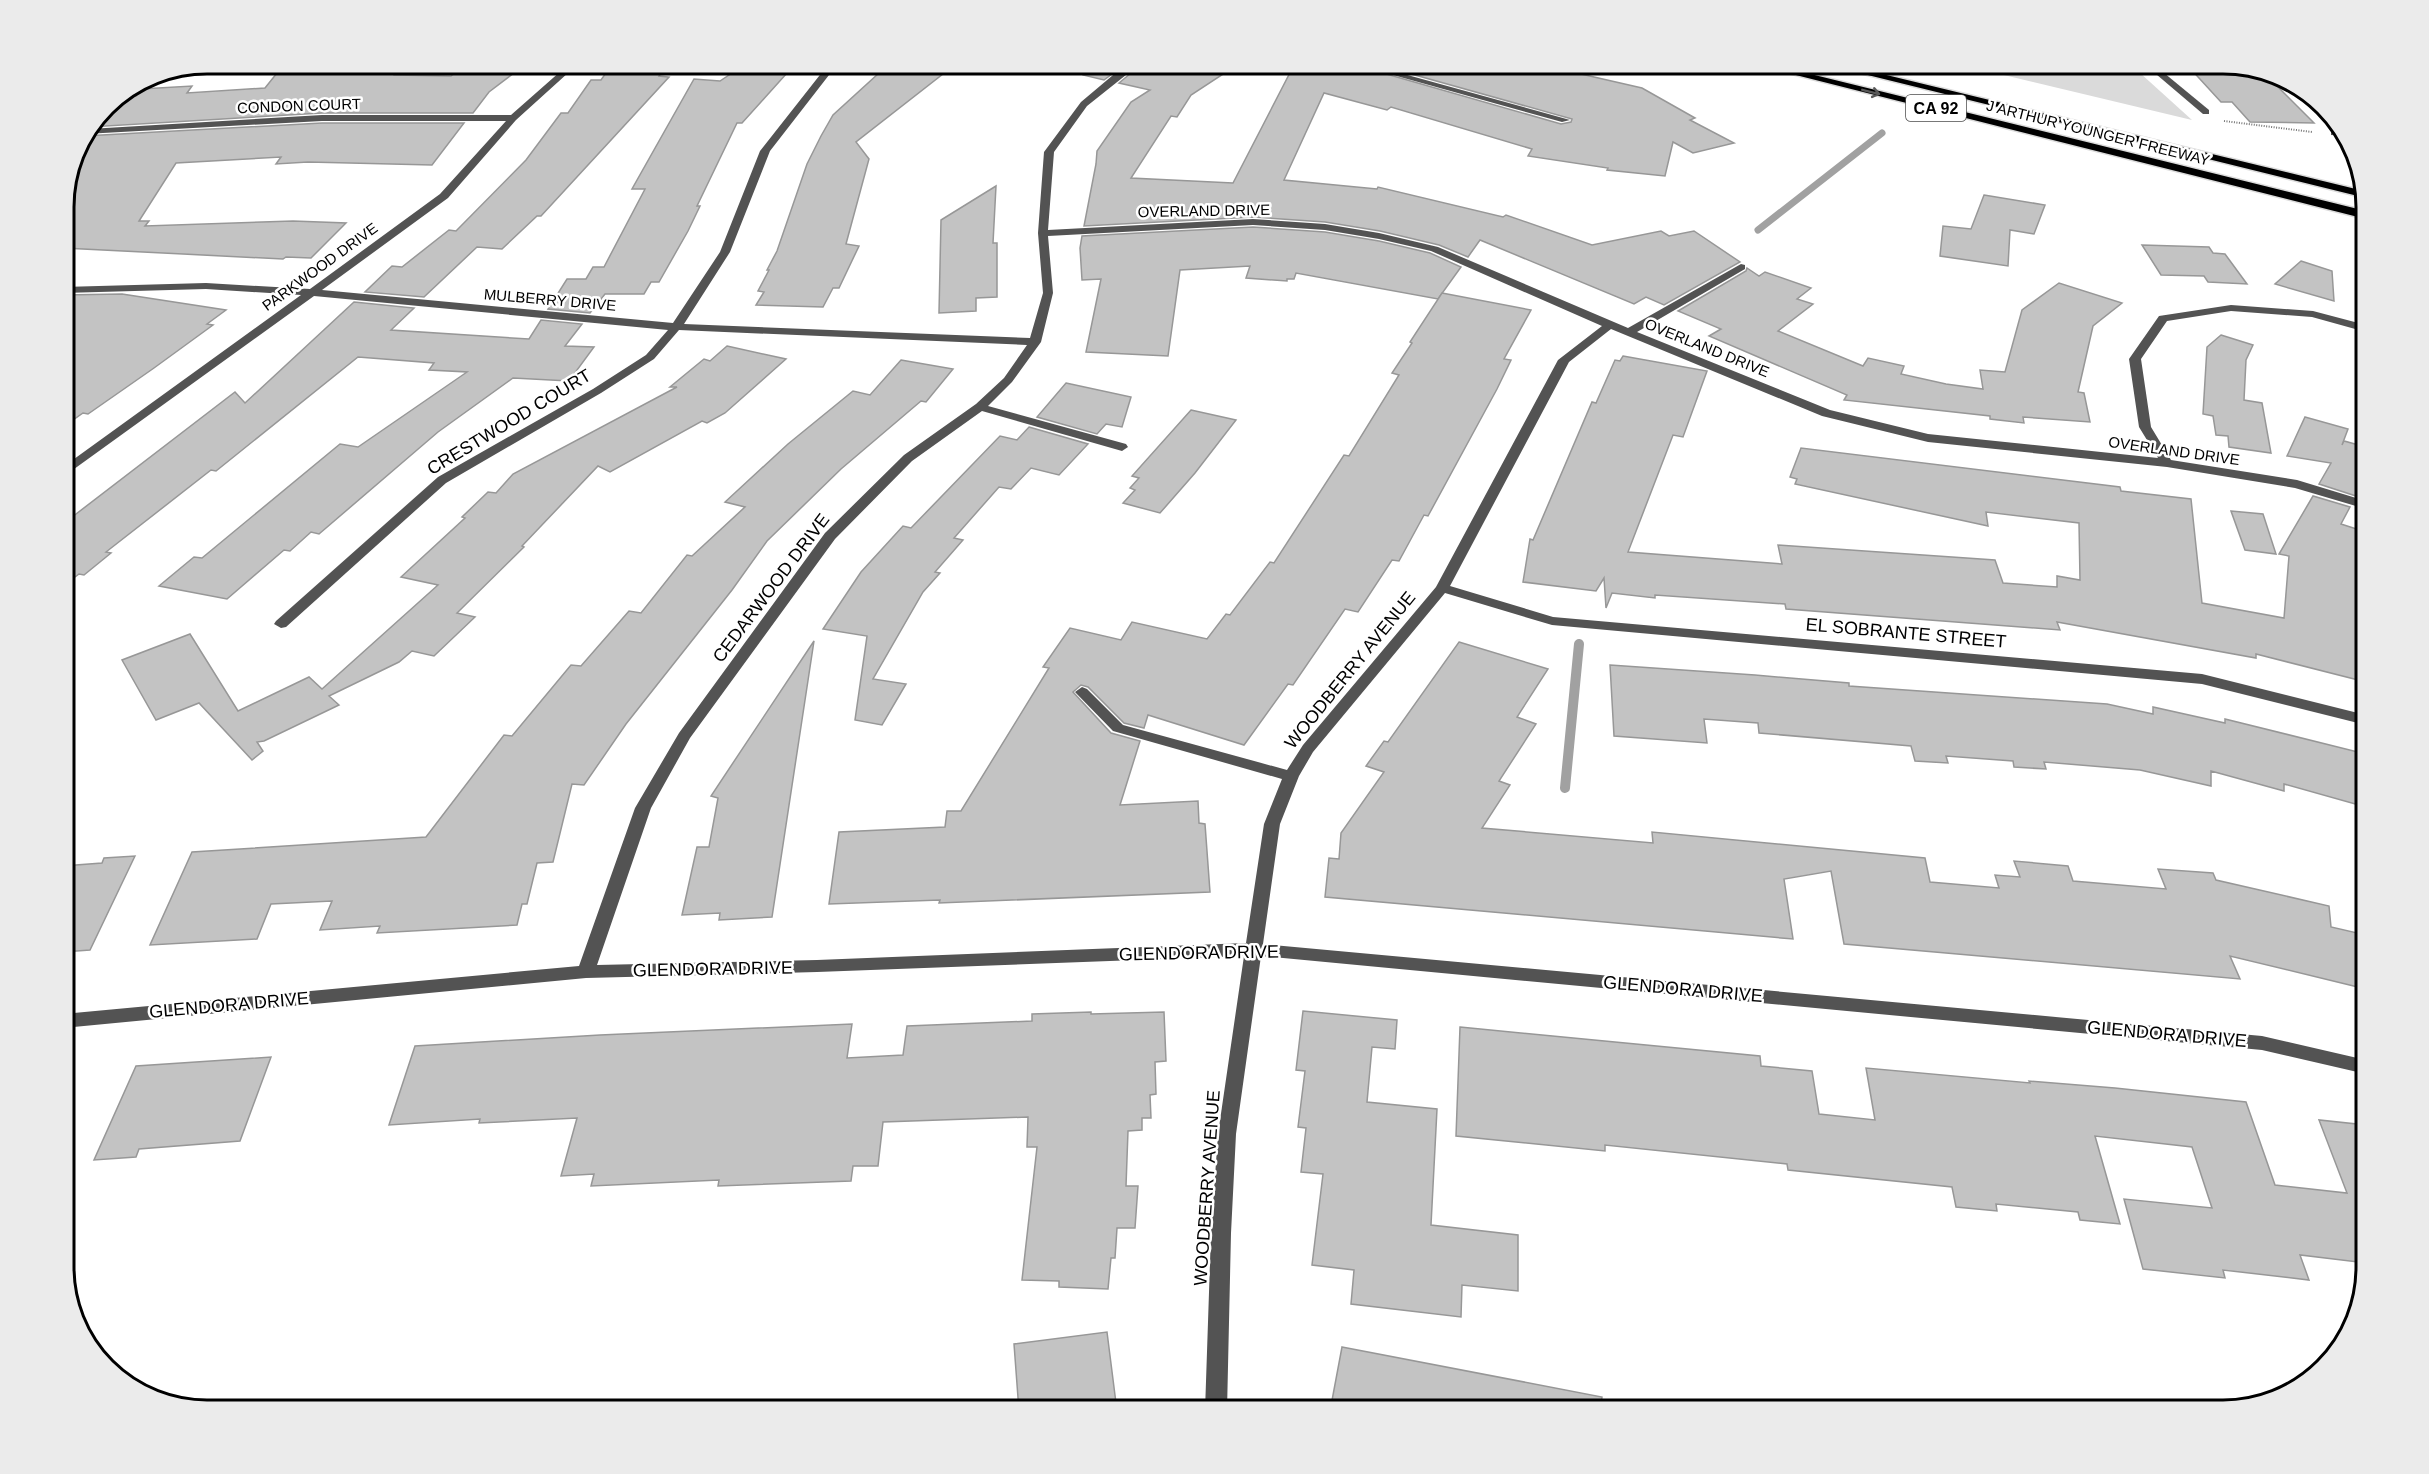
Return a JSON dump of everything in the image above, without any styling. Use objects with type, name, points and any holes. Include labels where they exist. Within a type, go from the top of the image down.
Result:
[{"type":"highway","name":"J ARTHUR YOUNGER FREEWAY","points":[[1798,74],[2355,212]]},
{"type":"highway","name":"J ARTHUR YOUNGER FREEWAY","points":[[1870,74],[2354,192]]},
{"type":"highway","points":[[2118,134],[2354,186]]},
{"type":"highway","points":[[2119,153],[2355,223]]},
{"type":"street","name":"PARKWOOD DRIVE","points":[[74,465],[444,196],[513,118],[563,74]]},
{"type":"street","name":"CRESTWOOD COURT","points":[[281,624],[442,480],[597,391],[650,357],[676,327],[725,252],[765,151],[824,74]]},
{"type":"street","name":"CEDARWOOD DRIVE","points":[[586,972],[643,808],[684,736],[830,536],[908,458],[980,407],[1008,380],[1035,342],[1048,294],[1043,233],[1049,152],[1083,104],[1120,74]]},
{"type":"street","points":[[1395,74],[1565,120]]},
{"type":"street","points":[[2160,74],[2206,112]]},
{"type":"street","name":"CONDON COURT","points":[[97,131],[322,118],[513,118]]},
{"type":"street","name":"OVERLAND DRIVE","points":[[1043,233],[1253,222],[1325,227],[1368,234],[1434,249],[1610,325],[1826,413],[1928,438],[2167,463],[2297,484],[2355,502]]},
{"type":"street","points":[[1629,332],[1741,267]]},
{"type":"street","name":"MULBERRY DRIVE","points":[[74,290],[206,286],[310,292],[676,327],[1035,342]]},
{"type":"street","points":[[2167,463],[2145,427],[2135,359],[2163,318],[2231,308],[2313,314],[2355,326]]},
{"type":"street","name":"WOODBERRY AVENUE","points":[[1216,1400],[1221,1233],[1227,1134],[1272,824],[1291,776],[1308,749],[1442,588],[1564,360],[1610,325]]},
{"type":"street","points":[[980,407],[1122,447]]},
{"type":"street","name":"EL SOBRANTE STREET","points":[[1442,588],[1552,621],[2202,679],[2355,717]]},
{"type":"street","points":[[1082,692],[1119,728],[1291,776]]},
{"type":"street","name":"GLENDORA DRIVE","points":[[74,1020],[586,972],[817,966],[1253,948],[2262,1043],[2356,1065]]},
{"type":"path","points":[[2206,112],[2237,124],[2334,133]]},
{"type":"shaded area","points":[[2000,74],[2141,74],[2192,120]]},
{"type":"building","points":[[276,74],[451,76],[454,74],[513,74],[489,92],[473,113],[322,113],[100,126],[119,106],[145,89],[192,86],[187,93],[265,88]]},
{"type":"building","points":[[605,74],[660,74],[659,76],[669,77],[541,216],[537,216],[502,249],[477,247],[424,297],[365,292],[392,266],[402,267],[449,230],[456,231],[526,160],[561,113],[568,113],[591,80],[601,80]]},
{"type":"building","points":[[730,74],[786,74],[742,123],[737,123],[697,206],[700,206],[688,231],[659,282],[651,282],[644,294],[605,294],[590,313],[548,309],[567,279],[586,279],[593,267],[604,267],[645,189],[632,189],[694,79],[720,81]]},
{"type":"building","points":[[878,74],[943,74],[856,142],[869,159],[846,244],[859,246],[839,288],[833,288],[823,307],[756,305],[764,292],[758,291],[777,251],[807,164],[833,115]]},
{"type":"building","points":[[1083,74],[1112,74],[1104,80]]},
{"type":"building","points":[[1130,74],[1223,74],[1191,95],[1177,117],[1171,116],[1131,178],[1233,183],[1289,74],[1386,74],[1561,124],[1571,122],[1572,119],[1411,74],[1581,74],[1642,88],[1695,118],[1690,120],[1734,143],[1693,153],[1673,142],[1665,176],[1607,170],[1608,168],[1528,156],[1532,149],[1391,107],[1387,110],[1324,93],[1284,180],[1377,189],[1378,187],[1503,217],[1506,215],[1592,245],[1661,231],[1669,236],[1694,231],[1740,262],[1664,305],[1646,297],[1634,304],[1480,240],[1468,257],[1439,245],[1380,231],[1325,222],[1253,217],[1084,226],[1097,151],[1131,102],[1150,90],[1119,83]]},
{"type":"building","points":[[2195,74],[2240,75],[2274,84],[2314,123],[2250,122],[2232,102],[2221,102]]},
{"type":"building","points":[[322,123],[464,123],[432,165],[308,162],[276,164],[281,157],[176,163],[139,221],[149,221],[145,226],[293,221],[346,223],[311,258],[286,257],[283,259],[74,249],[74,198],[78,172],[94,135]]},
{"type":"building","points":[[996,186],[993,243],[997,243],[997,297],[976,298],[976,311],[939,313],[941,220]]},
{"type":"building","points":[[1984,195],[2045,205],[2034,234],[2010,230],[2008,266],[1940,256],[1943,226],[1971,229]]},
{"type":"building","points":[[1253,227],[1325,232],[1379,241],[1430,253],[1461,267],[1438,299],[1296,273],[1294,279],[1287,279],[1287,281],[1246,278],[1250,266],[1180,270],[1168,356],[1086,352],[1101,279],[1082,280],[1080,248],[1082,236]]},
{"type":"building","points":[[2142,245],[2209,247],[2213,253],[2225,254],[2247,284],[2208,282],[2204,276],[2161,275]]},
{"type":"building","points":[[2301,261],[2332,271],[2334,301],[2275,284]]},
{"type":"building","points":[[1747,268],[1759,276],[1765,272],[1811,288],[1797,299],[1813,304],[1778,331],[1863,366],[1868,358],[1904,366],[1901,374],[1983,389],[1980,370],[2005,372],[2022,310],[2059,283],[2122,303],[2093,326],[2078,392],[2084,393],[2090,422],[2023,417],[2024,423],[1990,419],[1990,416],[1844,400],[1847,395],[1709,336],[1721,329],[1678,311],[1746,271]]},
{"type":"building","points":[[1442,293],[1531,310],[1504,359],[1511,360],[1497,389],[1428,516],[1424,515],[1399,561],[1392,560],[1358,612],[1345,609],[1293,685],[1288,684],[1244,745],[1148,715],[1144,728],[1124,723],[1088,687],[1081,685],[1073,692],[1111,733],[1140,741],[1120,805],[1198,801],[1199,823],[1205,824],[1210,892],[939,903],[940,900],[829,904],[839,832],[945,827],[947,811],[961,811],[1049,668],[1043,667],[1070,628],[1121,640],[1132,622],[1207,639],[1226,614],[1230,615],[1270,562],[1274,563],[1344,455],[1349,456],[1399,375],[1392,373]]},
{"type":"building","points":[[122,294],[226,310],[207,324],[213,325],[154,368],[88,414],[83,413],[74,419],[74,295]]},
{"type":"building","points":[[354,302],[414,308],[391,330],[529,339],[541,320],[582,324],[565,346],[594,347],[569,381],[513,378],[438,432],[319,534],[311,532],[290,551],[284,550],[227,599],[159,586],[194,557],[202,558],[340,444],[358,447],[467,372],[429,370],[434,363],[358,357],[216,471],[211,470],[106,552],[111,553],[84,575],[79,574],[74,578],[74,516],[235,392],[245,403]]},
{"type":"building","points":[[2221,335],[2253,345],[2246,360],[2244,400],[2262,403],[2271,453],[2229,447],[2228,436],[2216,435],[2213,416],[2203,414],[2207,347]]},
{"type":"building","points":[[727,346],[786,359],[725,413],[707,423],[702,421],[610,472],[598,466],[522,546],[524,547],[457,613],[475,617],[434,656],[412,651],[399,662],[329,696],[339,705],[264,741],[257,742],[263,751],[252,760],[199,703],[156,720],[122,660],[190,634],[238,711],[309,677],[322,689],[438,585],[401,577],[465,518],[462,517],[488,492],[496,493],[513,474],[677,387],[670,387],[704,359],[710,361]]},
{"type":"building","points":[[1623,356],[1707,371],[1683,437],[1673,435],[1628,552],[1782,564],[1778,545],[1995,560],[2003,583],[2057,587],[2057,576],[2080,580],[2079,523],[1986,512],[1988,526],[1795,484],[1797,479],[1790,477],[1801,448],[2120,487],[2121,491],[2191,499],[2202,603],[2284,618],[2289,556],[2279,554],[2313,496],[2350,507],[2341,524],[2355,529],[2355,679],[2256,654],[2256,658],[2057,622],[2060,630],[1786,609],[1785,604],[1655,595],[1655,598],[1612,593],[1606,608],[1604,578],[1596,591],[1523,582],[1530,539],[1533,540],[1592,402],[1596,403],[1615,360],[1620,361]]},
{"type":"building","points":[[901,360],[953,369],[926,402],[921,401],[841,469],[767,541],[732,590],[626,724],[584,785],[572,784],[553,862],[537,863],[527,904],[522,904],[517,925],[377,933],[380,926],[320,930],[332,901],[271,904],[257,939],[150,945],[192,852],[426,837],[504,735],[512,736],[571,665],[581,666],[629,611],[641,613],[687,555],[692,556],[745,507],[725,502],[788,444],[853,391],[870,395]]},
{"type":"building","points":[[1066,383],[1131,397],[1122,427],[1106,424],[1097,434],[1037,417]]},
{"type":"building","points":[[1191,410],[1236,420],[1160,513],[1123,503],[1135,490],[1130,488],[1139,478],[1132,476]]},
{"type":"building","points":[[2305,417],[2348,429],[2342,445],[2344,441],[2355,444],[2355,496],[2319,484],[2331,463],[2287,456]]},
{"type":"building","points":[[1029,427],[1088,444],[1059,475],[1031,468],[1011,489],[999,487],[954,538],[963,540],[935,572],[940,573],[923,592],[873,679],[906,684],[882,725],[855,720],[867,636],[823,629],[861,572],[903,526],[911,528],[1000,436],[1017,440]]},
{"type":"building","points":[[2231,511],[2263,514],[2276,554],[2245,550]]},
{"type":"building","points":[[814,641],[772,917],[719,920],[720,913],[682,915],[697,847],[709,847],[718,798],[711,796]]},
{"type":"building","points":[[1459,642],[1548,669],[1517,717],[1536,724],[1499,781],[1510,785],[1482,828],[1653,843],[1652,832],[1925,858],[1930,882],[1999,888],[1995,875],[2020,877],[2014,861],[2068,866],[2073,881],[2166,889],[2158,869],[2213,873],[2216,880],[2329,906],[2331,927],[2356,933],[2356,987],[2230,956],[2240,979],[1844,944],[1831,871],[1784,879],[1793,939],[1325,897],[1329,858],[1339,859],[1341,833],[1384,772],[1366,766],[1384,741],[1388,742]]},
{"type":"building","points":[[1610,665],[1849,683],[1849,686],[2107,704],[2153,714],[2153,707],[2225,723],[2225,719],[2356,751],[2356,804],[2284,784],[2284,791],[2211,771],[2211,786],[2140,770],[2044,762],[2046,769],[2014,767],[2013,761],[1946,756],[1948,763],[1915,761],[1911,746],[1759,733],[1758,723],[1704,719],[1707,743],[1614,736]]},
{"type":"building","points":[[135,856],[90,950],[74,951],[74,865],[102,863],[104,858]]},
{"type":"building","points":[[1303,1011],[1397,1020],[1395,1049],[1372,1047],[1367,1102],[1437,1109],[1431,1225],[1518,1235],[1518,1291],[1462,1285],[1461,1317],[1351,1304],[1354,1270],[1312,1265],[1323,1174],[1301,1172],[1306,1128],[1298,1127],[1305,1071],[1296,1070]]},
{"type":"building","points":[[1091,1012],[1091,1014],[1164,1012],[1166,1061],[1155,1062],[1156,1094],[1150,1095],[1151,1118],[1142,1118],[1142,1130],[1128,1131],[1126,1186],[1138,1186],[1135,1228],[1117,1228],[1115,1258],[1111,1258],[1108,1289],[1059,1287],[1059,1281],[1022,1280],[1037,1147],[1027,1147],[1028,1117],[883,1122],[878,1166],[853,1166],[851,1181],[718,1186],[719,1180],[591,1186],[594,1174],[561,1176],[577,1118],[479,1123],[480,1119],[389,1125],[415,1046],[852,1024],[847,1058],[903,1055],[907,1026],[1032,1021],[1032,1014]]},
{"type":"building","points":[[1460,1027],[1760,1056],[1761,1066],[1812,1071],[1819,1114],[1875,1120],[1866,1068],[2030,1083],[2029,1081],[2115,1088],[2246,1102],[2275,1185],[2347,1193],[2319,1120],[2356,1124],[2356,1262],[2300,1255],[2309,1280],[2223,1270],[2225,1278],[2143,1269],[2124,1199],[2212,1208],[2192,1147],[2095,1136],[2120,1224],[2080,1220],[2078,1212],[1996,1204],[1997,1211],[1956,1207],[1952,1187],[1788,1170],[1787,1164],[1605,1145],[1605,1151],[1456,1136]]},
{"type":"building","points":[[271,1057],[240,1141],[139,1149],[136,1157],[94,1160],[136,1066]]},
{"type":"building","points":[[1107,1332],[1116,1400],[1018,1400],[1014,1344]]},
{"type":"building","points":[[1342,1347],[1602,1397],[1602,1400],[1332,1400]]},
{"type":"waterway","points":[[1758,230],[1882,133]]},
{"type":"waterway","points":[[1565,788],[1579,644]]}]
